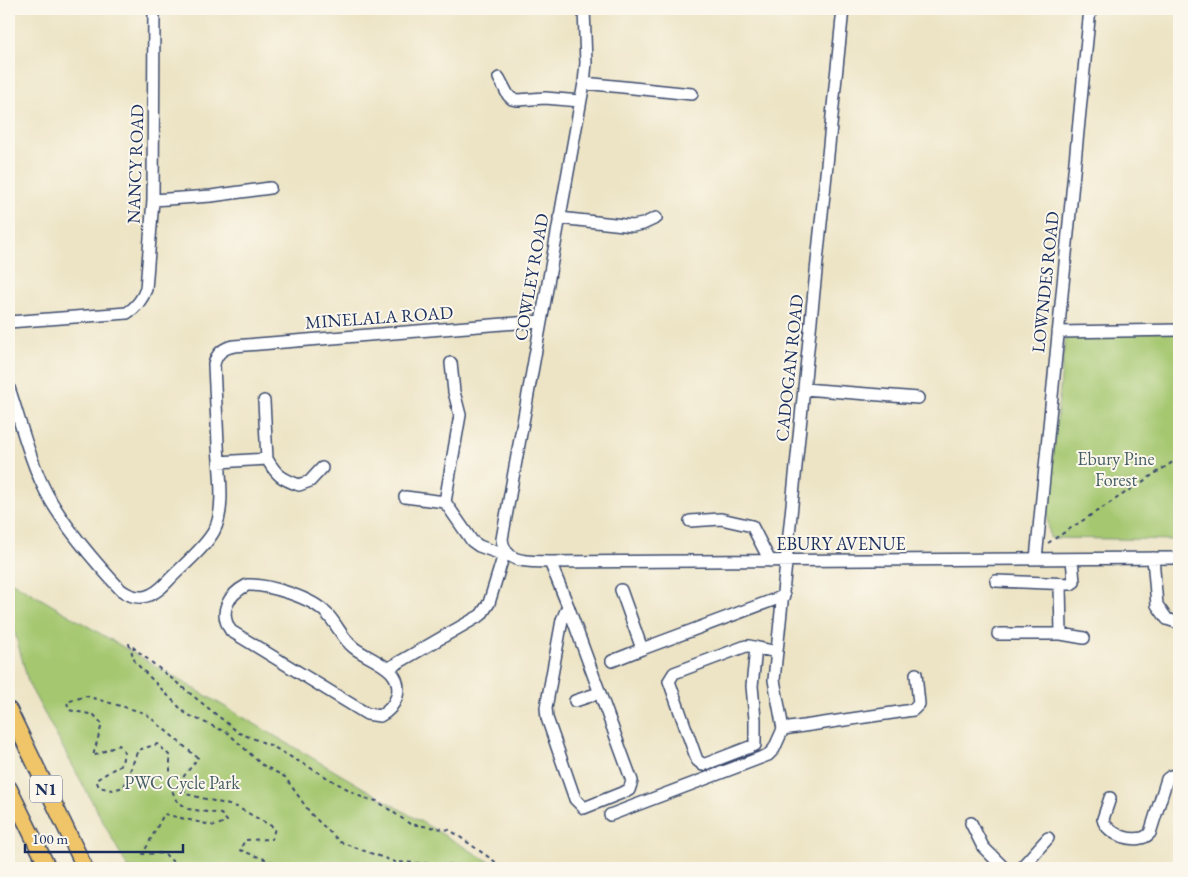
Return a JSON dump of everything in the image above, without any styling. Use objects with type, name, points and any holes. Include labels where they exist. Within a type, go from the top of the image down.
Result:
[{"type":"highway","name":"N1","points":[[9,710],[85,868]]},
{"type":"highway","name":"N1","points":[[9,788],[48,868]]},
{"type":"street","name":"NANCY ROAD","points":[[9,322],[127,313],[139,304],[146,289],[153,200],[154,9]]},
{"type":"street","name":"COWLEY ROAD","points":[[389,668],[481,615],[489,603],[505,553],[502,539],[584,83],[586,63],[584,9]]},
{"type":"street","name":"CADOGAN ROAD","points":[[783,729],[774,680],[843,9]]},
{"type":"street","name":"LOWNDES ROAD","points":[[1037,554],[1090,9]]},
{"type":"street","points":[[499,78],[512,99],[545,98],[580,101]]},
{"type":"street","points":[[584,83],[692,94]]},
{"type":"street","points":[[153,200],[212,196],[270,188]]},
{"type":"street","points":[[559,218],[633,226],[656,218]]},
{"type":"street","name":"MINELALA ROAD","points":[[219,462],[214,364],[216,357],[221,351],[234,346],[541,321]]},
{"type":"street","points":[[1058,332],[1179,330]]},
{"type":"street","points":[[405,497],[445,502],[460,415],[454,392],[451,363]]},
{"type":"street","points":[[9,388],[42,485],[66,524],[120,590],[132,597],[154,594],[206,542],[214,531],[219,516],[219,462],[268,459]]},
{"type":"street","points":[[804,390],[918,398]]},
{"type":"street","points":[[264,401],[268,459],[275,471],[283,479],[299,485],[310,481],[322,468]]},
{"type":"street","name":"EBURY AVENUE","points":[[445,502],[472,542],[524,561],[787,560],[1037,554],[1072,559],[1179,558]]},
{"type":"street","points":[[690,521],[721,519],[752,526],[770,560]]},
{"type":"street","points":[[1153,558],[1157,605],[1167,620],[1179,623]]},
{"type":"street","points":[[996,581],[1069,585],[1074,582],[1072,559]]},
{"type":"street","points":[[550,562],[568,606],[631,776],[632,784],[629,790],[584,808],[575,799],[547,718],[546,708],[562,620],[568,606]]},
{"type":"street","points":[[1060,584],[1061,634]]},
{"type":"street","points":[[246,585],[255,585],[285,592],[311,601],[319,605],[352,646],[389,668],[398,684],[396,699],[389,710],[380,716],[367,714],[231,631],[225,620],[226,606],[231,597],[246,585]]},
{"type":"street","points":[[622,590],[642,649]]},
{"type":"street","points":[[612,661],[784,596]]},
{"type":"street","points":[[998,634],[1061,634],[1084,638]]},
{"type":"street","points":[[756,648],[752,686],[756,745],[703,765],[697,760],[670,679],[674,673],[746,646],[777,652]]},
{"type":"street","points":[[610,815],[768,755],[774,750],[783,729],[913,710],[919,704],[916,674]]},
{"type":"street","points":[[575,701],[599,693]]},
{"type":"street","points":[[1110,798],[1103,819],[1107,829],[1135,839],[1144,839],[1150,833],[1167,779],[1179,774]]},
{"type":"street","points":[[972,822],[983,847],[1004,868]]},
{"type":"street","points":[[1021,868],[1048,838]]},
{"type":"path","points":[[1037,554],[1179,458]]},
{"type":"path","points":[[483,868],[482,866],[395,862],[340,842],[311,814],[285,777],[261,764],[228,733],[186,714],[135,662],[129,644],[239,733],[270,745],[362,798],[377,800],[410,824],[450,830],[504,868]]},
{"type":"path","points":[[179,868],[164,852],[144,854],[164,814],[215,826],[227,821],[220,814],[188,809],[176,800],[170,785],[170,756],[158,744],[138,750],[124,787],[112,790],[99,786],[96,780],[122,764],[124,751],[119,745],[93,756],[102,724],[94,715],[69,710],[68,702],[86,696],[145,713],[198,758],[181,780],[186,794],[237,807],[275,828],[272,839],[245,840],[240,850],[278,864],[282,868]]},
{"type":"path","points":[[314,868],[319,868]]},
{"type":"green space","name":"Ebury Pine Forest","points":[[1066,329],[1179,332],[1179,540],[1050,538],[1047,516]]},
{"type":"green space","name":"PWC Cycle Park","points":[[9,580],[500,868],[128,868],[29,685],[9,611]]}]
